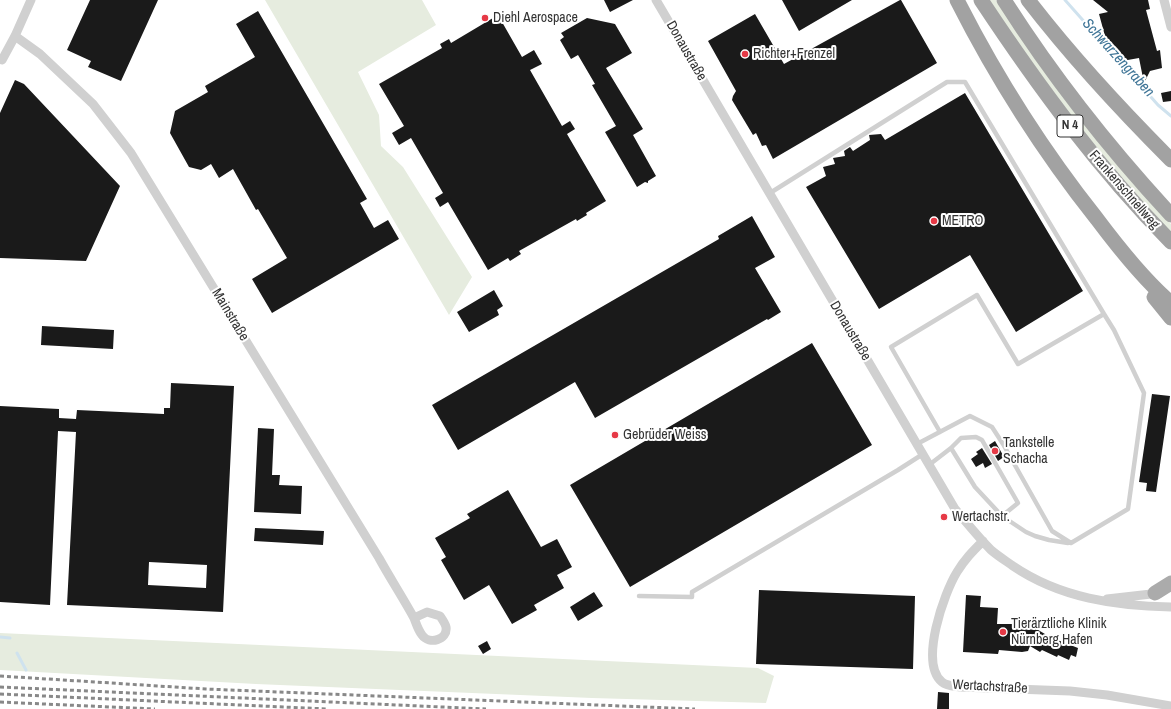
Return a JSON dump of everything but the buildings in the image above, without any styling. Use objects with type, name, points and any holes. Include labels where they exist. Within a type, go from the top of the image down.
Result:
[{"type":"highway","points":[[957,0],[990,61],[1051,159],[1124,253],[1156,289],[1171,303]]},
{"type":"highway","name":"Frankenschnellweg","points":[[981,0],[1016,53],[1075,133],[1114,180],[1171,242]]},
{"type":"highway","name":"Frankenschnellweg","points":[[1004,0],[1037,50],[1075,102],[1114,150],[1171,215]]},
{"type":"highway","points":[[1028,0],[1092,78],[1171,160]]},
{"type":"highway","points":[[1124,253],[1154,299],[1171,318]]},
{"type":"main road","points":[[1154,593],[1171,583]]},
{"type":"street","points":[[1,61],[15,36],[31,0]]},
{"type":"street","name":"Donaustraße","points":[[656,0],[955,509],[992,551],[1026,575],[1048,586],[1076,596],[1127,605],[1171,607]]},
{"type":"street","points":[[1164,0],[1171,27]]},
{"type":"street","name":"Mainstraße","points":[[15,36],[40,54],[93,104],[131,153],[379,558],[414,618]]},
{"type":"street","name":"Wertachstraße","points":[[983,541],[967,557],[956,573],[946,592],[941,608],[937,623],[933,666],[939,679],[943,683],[948,686],[960,687],[1070,691],[1107,695],[1171,706]]},
{"type":"street","name":"Donaustraße","points":[[1100,600],[1171,592]]},
{"type":"lane","points":[[770,193],[947,82],[965,82],[1114,330],[1144,393],[1128,509],[1070,543],[1035,536],[1026,532],[1002,516],[975,487],[951,448]]},
{"type":"lane","points":[[940,432],[891,347],[977,294],[1018,364],[1104,314]]},
{"type":"lane","points":[[917,444],[970,416],[992,427],[1052,530],[1070,543]]},
{"type":"lane","points":[[929,465],[961,438],[976,438],[982,440],[1018,502],[1002,516]]},
{"type":"lane","points":[[638,596],[692,597],[692,592],[923,454]]},
{"type":"shaded area","points":[[265,0],[422,0],[436,25],[358,72],[379,115],[381,146],[403,167],[472,277],[449,315]]},
{"type":"shaded area","points":[[988,0],[996,0],[1027,47],[1171,224],[1171,234],[1074,123]]},
{"type":"shaded area","points":[[0,633],[758,668],[774,676],[766,703],[592,698],[256,684],[0,670]]},
{"type":"waterway","name":"Schwarzengraben","points":[[1065,0],[1158,105],[1171,116]]},
{"type":"waterway","points":[[0,637],[10,638]]},
{"type":"waterway","points":[[17,653],[26,670]]},
{"type":"railway","points":[[0,676],[206,689],[695,709]]},
{"type":"railway","points":[[0,687],[486,709]]},
{"type":"railway","points":[[0,694],[327,709]]},
{"type":"railway","points":[[0,702],[155,709]]},
{"type":"place","name":"Diehl Aerospace","points":[[485,18]]},
{"type":"place","name":"Richter+Frenzel","points":[[745,54]]},
{"type":"place","name":"METRO","points":[[934,221]]},
{"type":"place","name":"Gebrüder Weiss","points":[[615,435]]},
{"type":"place","name":"Tankstelle Schacha","points":[[995,451]]},
{"type":"place","name":"Wertachstr.","points":[[944,517]]},
{"type":"place","name":"Tierärztliche Klinik Nürnberg Hafen","points":[[1003,632]]}]
